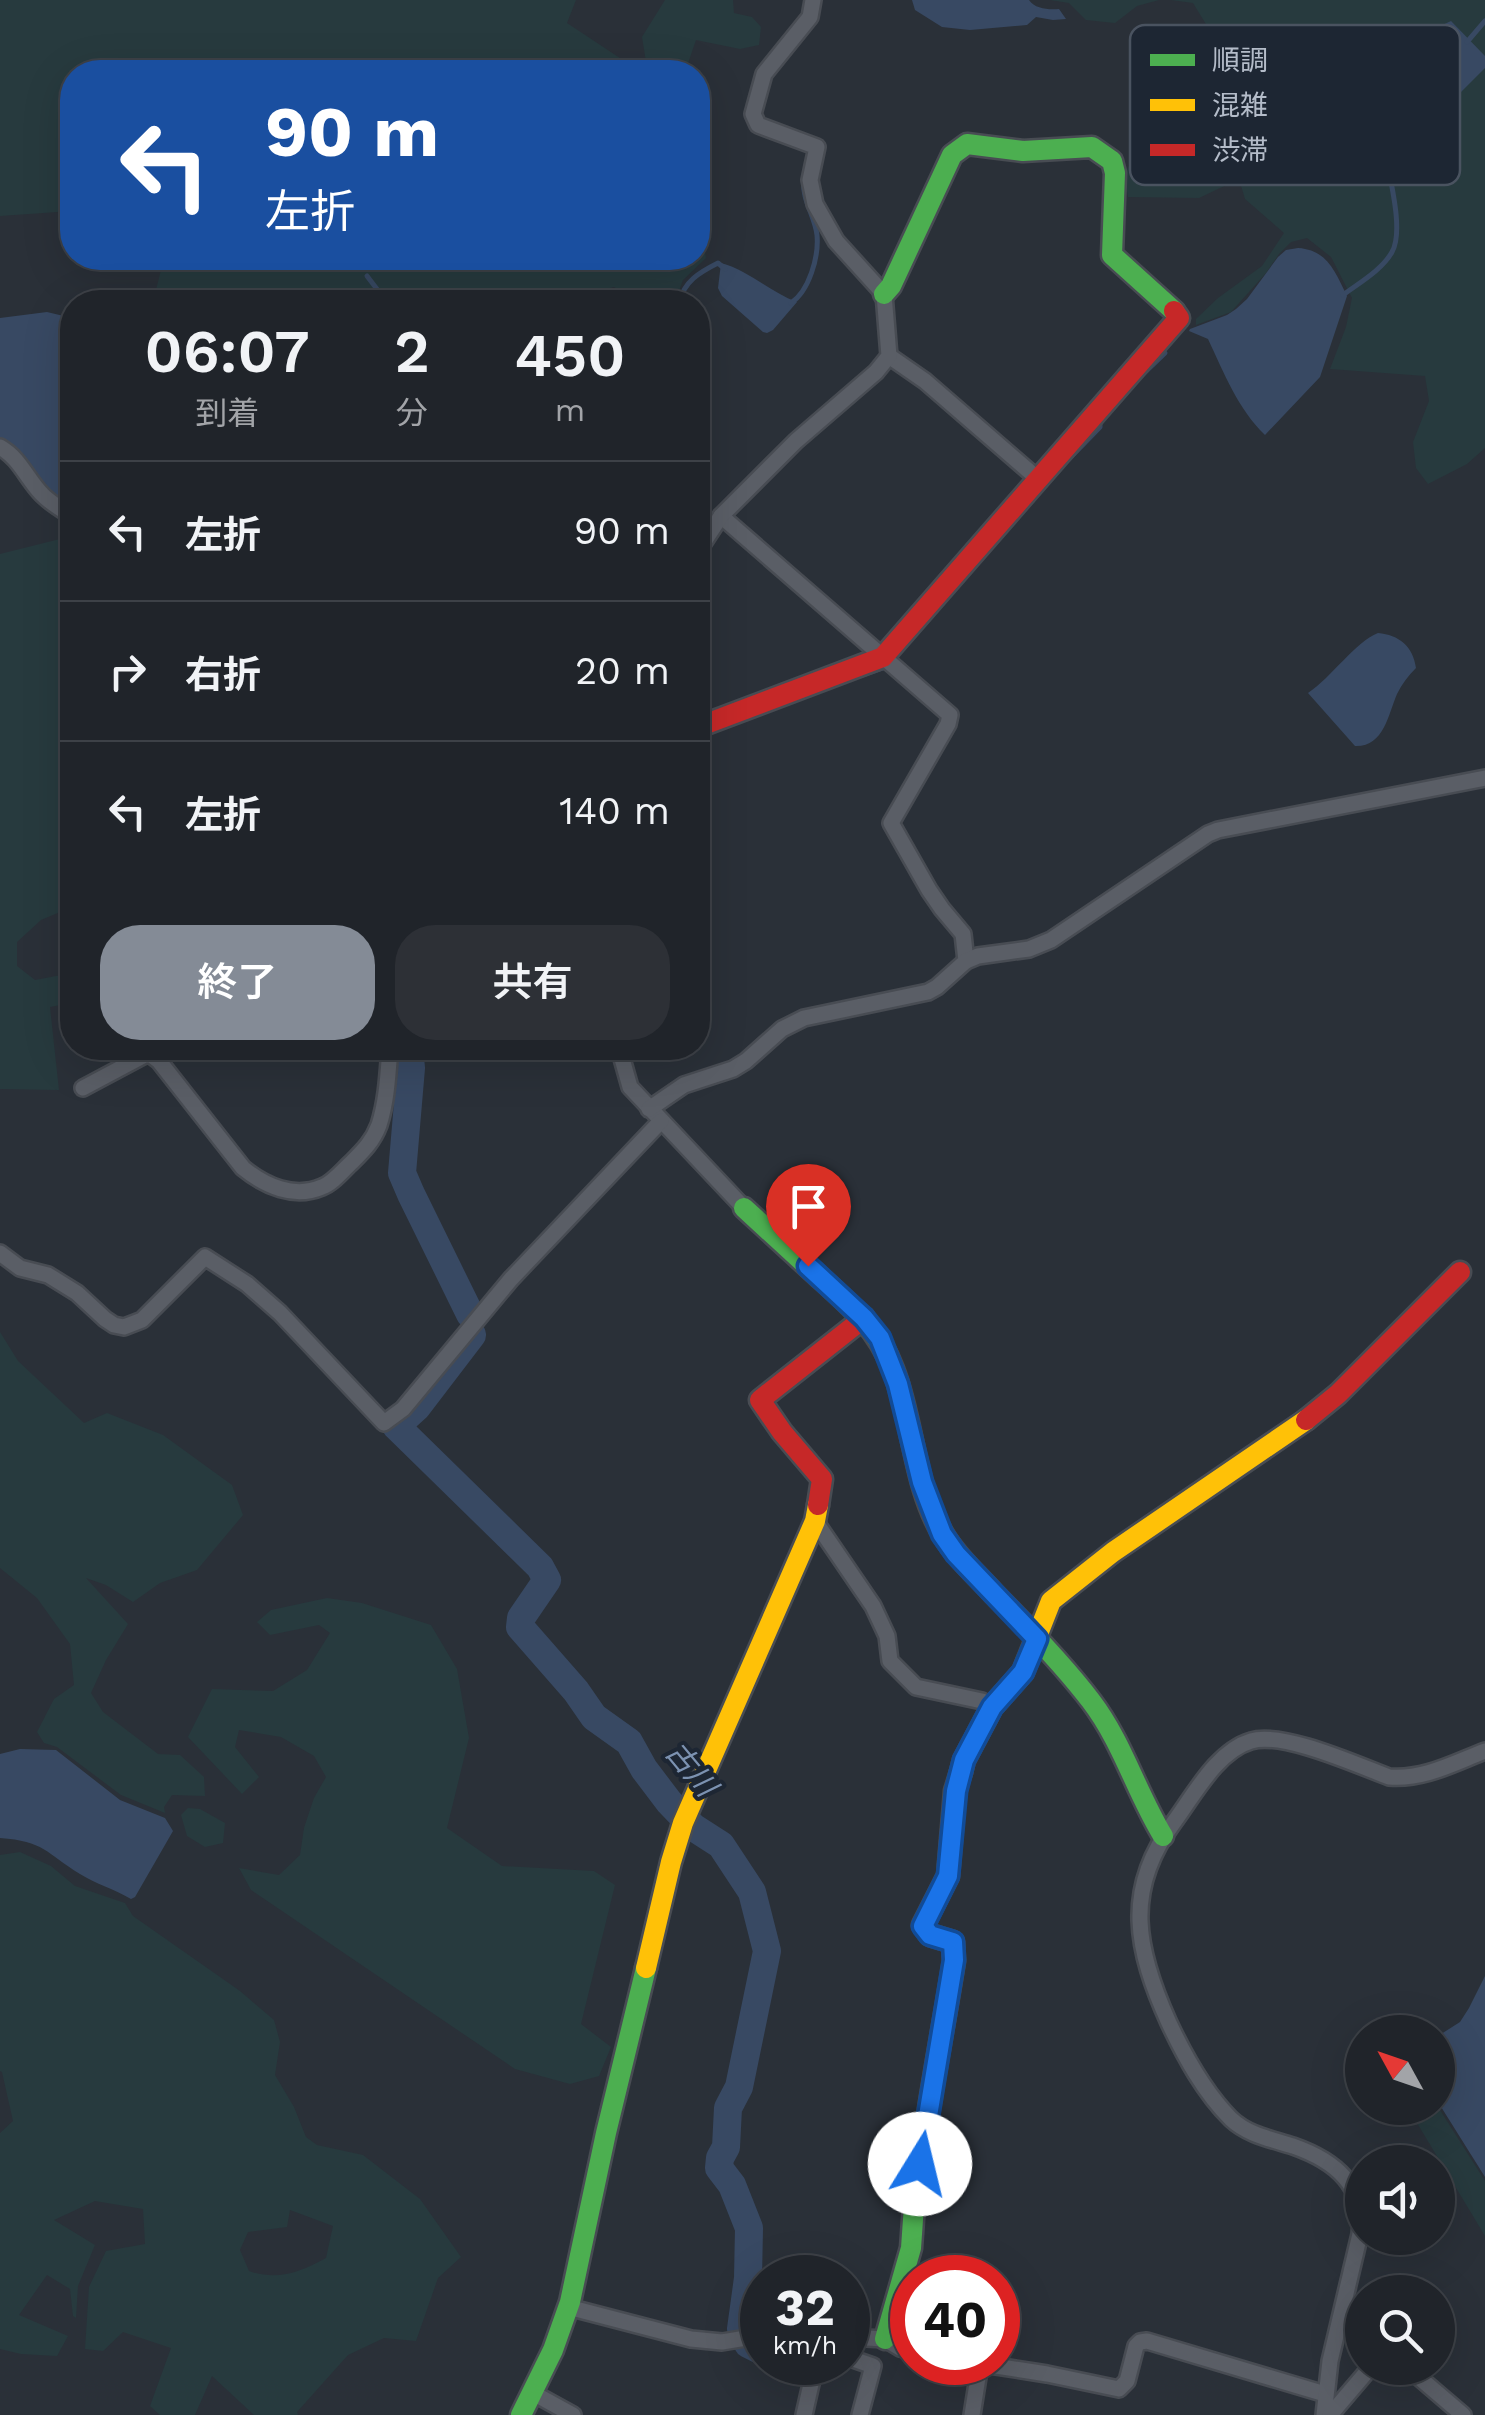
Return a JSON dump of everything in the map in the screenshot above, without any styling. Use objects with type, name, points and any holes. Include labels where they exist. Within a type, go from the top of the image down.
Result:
[{"type":"street","points":[[812,0],[810,16],[764,74],[753,114],[758,126],[817,147],[810,180],[816,204],[836,241],[884,294],[889,356],[710,526],[883,656],[950,715],[891,823],[942,910],[964,934],[966,961]]},
{"type":"street","points":[[710,722],[883,656],[1179,318],[1171,306],[1112,255],[1116,173],[1112,161],[1092,147],[1023,150],[967,144],[959,148],[952,155],[884,294]]},
{"type":"street","points":[[889,356],[925,381],[1038,479]]},
{"type":"street","points":[[0,446],[19,462],[37,489],[60,508]]},
{"type":"street","points":[[0,1253],[20,1268],[48,1275],[77,1293],[105,1319],[124,1326],[142,1320],[205,1257],[280,1313],[384,1423],[403,1409],[511,1279],[684,1085],[746,1061],[782,1029],[804,1018],[928,992],[966,961],[1029,950],[1050,940],[1218,830],[1485,778]]},
{"type":"street","points":[[83,1088],[136,1060]]},
{"type":"street","points":[[158,1060],[243,1168],[278,1189],[303,1192],[326,1186],[370,1145],[386,1093],[389,1060]]},
{"type":"street","points":[[622,1060],[630,1087],[655,1115],[744,1208],[864,1318],[880,1338],[898,1384],[922,1482],[942,1534],[1090,1700],[1113,1732],[1163,1836]]},
{"type":"street","points":[[884,2339],[911,2248],[915,2190],[954,1960],[953,1942],[930,1935],[923,1926],[948,1876],[959,1774],[972,1741],[992,1707],[1023,1672],[1052,1601],[1113,1552],[1307,1419],[1338,1394],[1460,1272]]},
{"type":"street","points":[[521,2415],[568,2307],[662,1900],[685,1817],[815,1522],[822,1479],[760,1400],[864,1318]]},
{"type":"street","points":[[815,1522],[873,1606],[887,1636],[890,1661],[916,1687],[992,1707]]},
{"type":"street","points":[[1327,2415],[1325,2394],[1330,2360],[1360,2234],[1360,2206],[1344,2176],[1322,2159],[1247,2131],[1232,2119],[1204,2085],[1178,2043],[1143,1952],[1140,1899],[1148,1863],[1163,1836],[1221,1759],[1234,1746],[1258,1738],[1286,1742],[1389,1777],[1404,1778],[1432,1772],[1485,1751]]},
{"type":"street","points":[[568,2307],[691,2339],[740,2340]]},
{"type":"street","points":[[870,2337],[890,2342]]},
{"type":"street","points":[[1020,2370],[1119,2389],[1127,2381],[1136,2346],[1147,2341],[1325,2394]]},
{"type":"street","points":[[804,2415],[811,2385]]},
{"type":"street","points":[[860,2415],[868,2385]]},
{"type":"street","points":[[972,2415],[974,2385]]},
{"type":"street","points":[[1327,2415],[1354,2385]]},
{"type":"street","points":[[1428,2385],[1462,2415]]},
{"type":"street","points":[[533,2392],[573,2415]]},
{"type":"green space","points":[[0,0],[576,0],[567,23],[623,60],[60,60],[60,212],[0,216]]},
{"type":"green space","points":[[665,0],[733,0],[734,13],[752,17],[761,27],[759,45],[740,49],[696,40],[689,60],[646,60],[642,37]]},
{"type":"green space","points":[[1050,0],[1159,0],[1137,6],[1115,23],[1086,20],[1069,3]]},
{"type":"green space","points":[[1171,0],[1485,0],[1485,448],[1467,464],[1428,484],[1416,468],[1413,442],[1429,401],[1425,376],[1330,369],[1352,298],[1331,257],[1307,238],[1291,242],[1231,312],[1196,325],[1196,319],[1218,298],[1262,266],[1284,233],[1245,199],[1241,185],[1460,185],[1460,25],[1206,25],[1193,3]]},
{"type":"green space","points":[[1130,164],[1130,185],[1226,185],[1199,198],[1128,197],[1124,175]]},
{"type":"green space","points":[[161,270],[693,270],[679,290],[156,290]]},
{"type":"green space","points":[[60,539],[60,912],[41,920],[17,942],[17,966],[35,980],[60,975],[60,1005],[50,1007],[59,1090],[0,1089],[0,554]]},
{"type":"green space","points":[[0,1332],[18,1361],[84,1423],[107,1413],[163,1435],[232,1485],[243,1515],[197,1570],[160,1583],[133,1602],[86,1578],[128,1624],[91,1693],[103,1712],[158,1754],[180,1755],[204,1777],[205,1796],[172,1795],[164,1807],[165,1813],[121,1795],[57,1747],[44,1743],[37,1732],[54,1699],[74,1685],[70,1644],[37,1598],[0,1568]]},
{"type":"green space","points":[[327,1598],[362,1603],[431,1625],[457,1669],[469,1738],[447,1828],[502,1866],[594,1871],[615,1885],[581,2024],[611,2047],[599,2076],[570,2084],[515,2069],[251,1890],[239,1868],[279,1875],[300,1855],[314,1798],[326,1777],[314,1756],[281,1737],[239,1730],[235,1747],[259,1777],[242,1794],[188,1737],[212,1689],[273,1691],[307,1670],[330,1633],[319,1625],[270,1635],[257,1622],[271,1610]]},
{"type":"green space","points":[[188,1808],[200,1809],[225,1823],[223,1843],[205,1847],[187,1836],[181,1815]]},
{"type":"green space","points":[[20,1852],[51,1866],[75,1886],[125,1903],[133,1916],[240,1991],[274,2020],[280,2042],[275,2075],[306,2137],[317,2145],[363,2155],[420,2199],[461,2257],[438,2278],[416,2341],[384,2338],[348,2355],[298,2415],[254,2415],[212,2376],[195,2415],[160,2415],[150,2406],[171,2348],[123,2332],[103,2351],[85,2349],[89,2287],[106,2251],[145,2244],[143,2209],[95,2201],[54,2220],[95,2245],[78,2286],[76,2318],[70,2289],[47,2275],[19,2315],[68,2336],[57,2356],[0,2349],[0,2133],[13,2121],[0,2071],[0,1855]],"holes":[[[290,2210],[333,2226],[326,2258],[289,2273],[249,2271],[240,2250],[248,2232],[287,2227]]]},
{"type":"green space","points":[[1418,2125],[1449,2125],[1485,2181],[1485,2236],[1455,2186],[1455,2145],[1430,2145]]},
{"type":"water","points":[[912,0],[1029,0],[1038,7],[1059,9],[1066,19],[1036,17],[1027,25],[970,30],[942,27],[915,10]]},
{"type":"water","points":[[1460,30],[1485,56],[1485,68],[1460,93]]},
{"type":"water","points":[[1298,248],[1324,258],[1347,296],[1320,377],[1265,435],[1239,402],[1208,339],[1189,331],[1236,309],[1278,257],[1286,250]]},
{"type":"water","points":[[721,263],[797,302],[773,330],[763,332],[722,296],[718,288]]},
{"type":"water","points":[[47,312],[60,315],[60,503],[0,439],[0,318]]},
{"type":"water","points":[[1378,633],[1404,643],[1416,668],[1399,690],[1379,736],[1355,746],[1308,693]]},
{"type":"water","points":[[20,1749],[56,1750],[120,1800],[165,1818],[173,1831],[135,1897],[131,1899],[86,1878],[36,1845],[0,1838],[0,1754]]},
{"type":"water","points":[[1485,1976],[1485,2177],[1452,2125],[1455,2025],[1469,2008]]},
{"type":"waterway","points":[[1467,42],[1485,21]]},
{"type":"waterway","points":[[791,303],[808,282],[816,253],[817,235],[804,194],[804,179]]},
{"type":"waterway","points":[[1343,295],[1392,252],[1397,232],[1392,185]]},
{"type":"waterway","points":[[710,268],[718,263],[725,269]]},
{"type":"waterway","points":[[685,290],[706,270]]},
{"type":"waterway","points":[[367,276],[378,290]]},
{"type":"waterway","points":[[1138,379],[1165,353]]},
{"type":"waterway","points":[[1068,460],[1100,427],[1100,419]]},
{"type":"waterway","points":[[863,675],[883,668]]},
{"type":"waterway","name":"古川","points":[[410,1060],[402,1173],[470,1314]]},
{"type":"waterway","name":"古川","points":[[472,1335],[417,1407],[396,1426],[540,1567],[547,1580],[521,1618],[520,1627],[594,1717],[629,1742],[669,1802],[693,1827],[721,1845],[752,1892],[767,1951],[739,2087],[728,2108],[726,2147],[719,2168],[732,2185],[749,2228],[748,2255]]},
{"type":"traffic: fast","points":[[884,294],[952,155],[967,144],[1023,151],[1092,147],[1112,161],[1115,173],[1112,255],[1174,311]]},
{"type":"traffic: fast","points":[[744,1208],[871,1329],[893,1369],[926,1496],[944,1536],[1091,1701],[1163,1836]]},
{"type":"traffic: fast","points":[[885,2339],[911,2248],[915,2191],[954,1961],[953,1942],[930,1935],[923,1925],[948,1876],[955,1791],[961,1772]]},
{"type":"traffic: fast","points":[[521,2415],[553,2350],[570,2302],[646,1968]]},
{"type":"traffic: slow","points":[[961,1772],[992,1707],[1023,1672],[1051,1601],[1113,1552],[1306,1420]]},
{"type":"traffic: slow","points":[[646,1968],[683,1823],[815,1521],[818,1505]]},
{"type":"traffic: jam","points":[[710,722],[883,657],[1179,318],[1174,311]]},
{"type":"traffic: jam","points":[[1306,1420],[1338,1394],[1460,1272]]},
{"type":"traffic: jam","points":[[818,1505],[822,1479],[760,1400],[864,1318]]},
{"type":"route","points":[[808,1266],[864,1318],[885,1348],[922,1482],[942,1534],[956,1554],[1037,1639],[1023,1672],[992,1707],[964,1760],[952,1814],[948,1876],[923,1926],[930,1935],[953,1942],[954,1960],[920,2164]]}]
